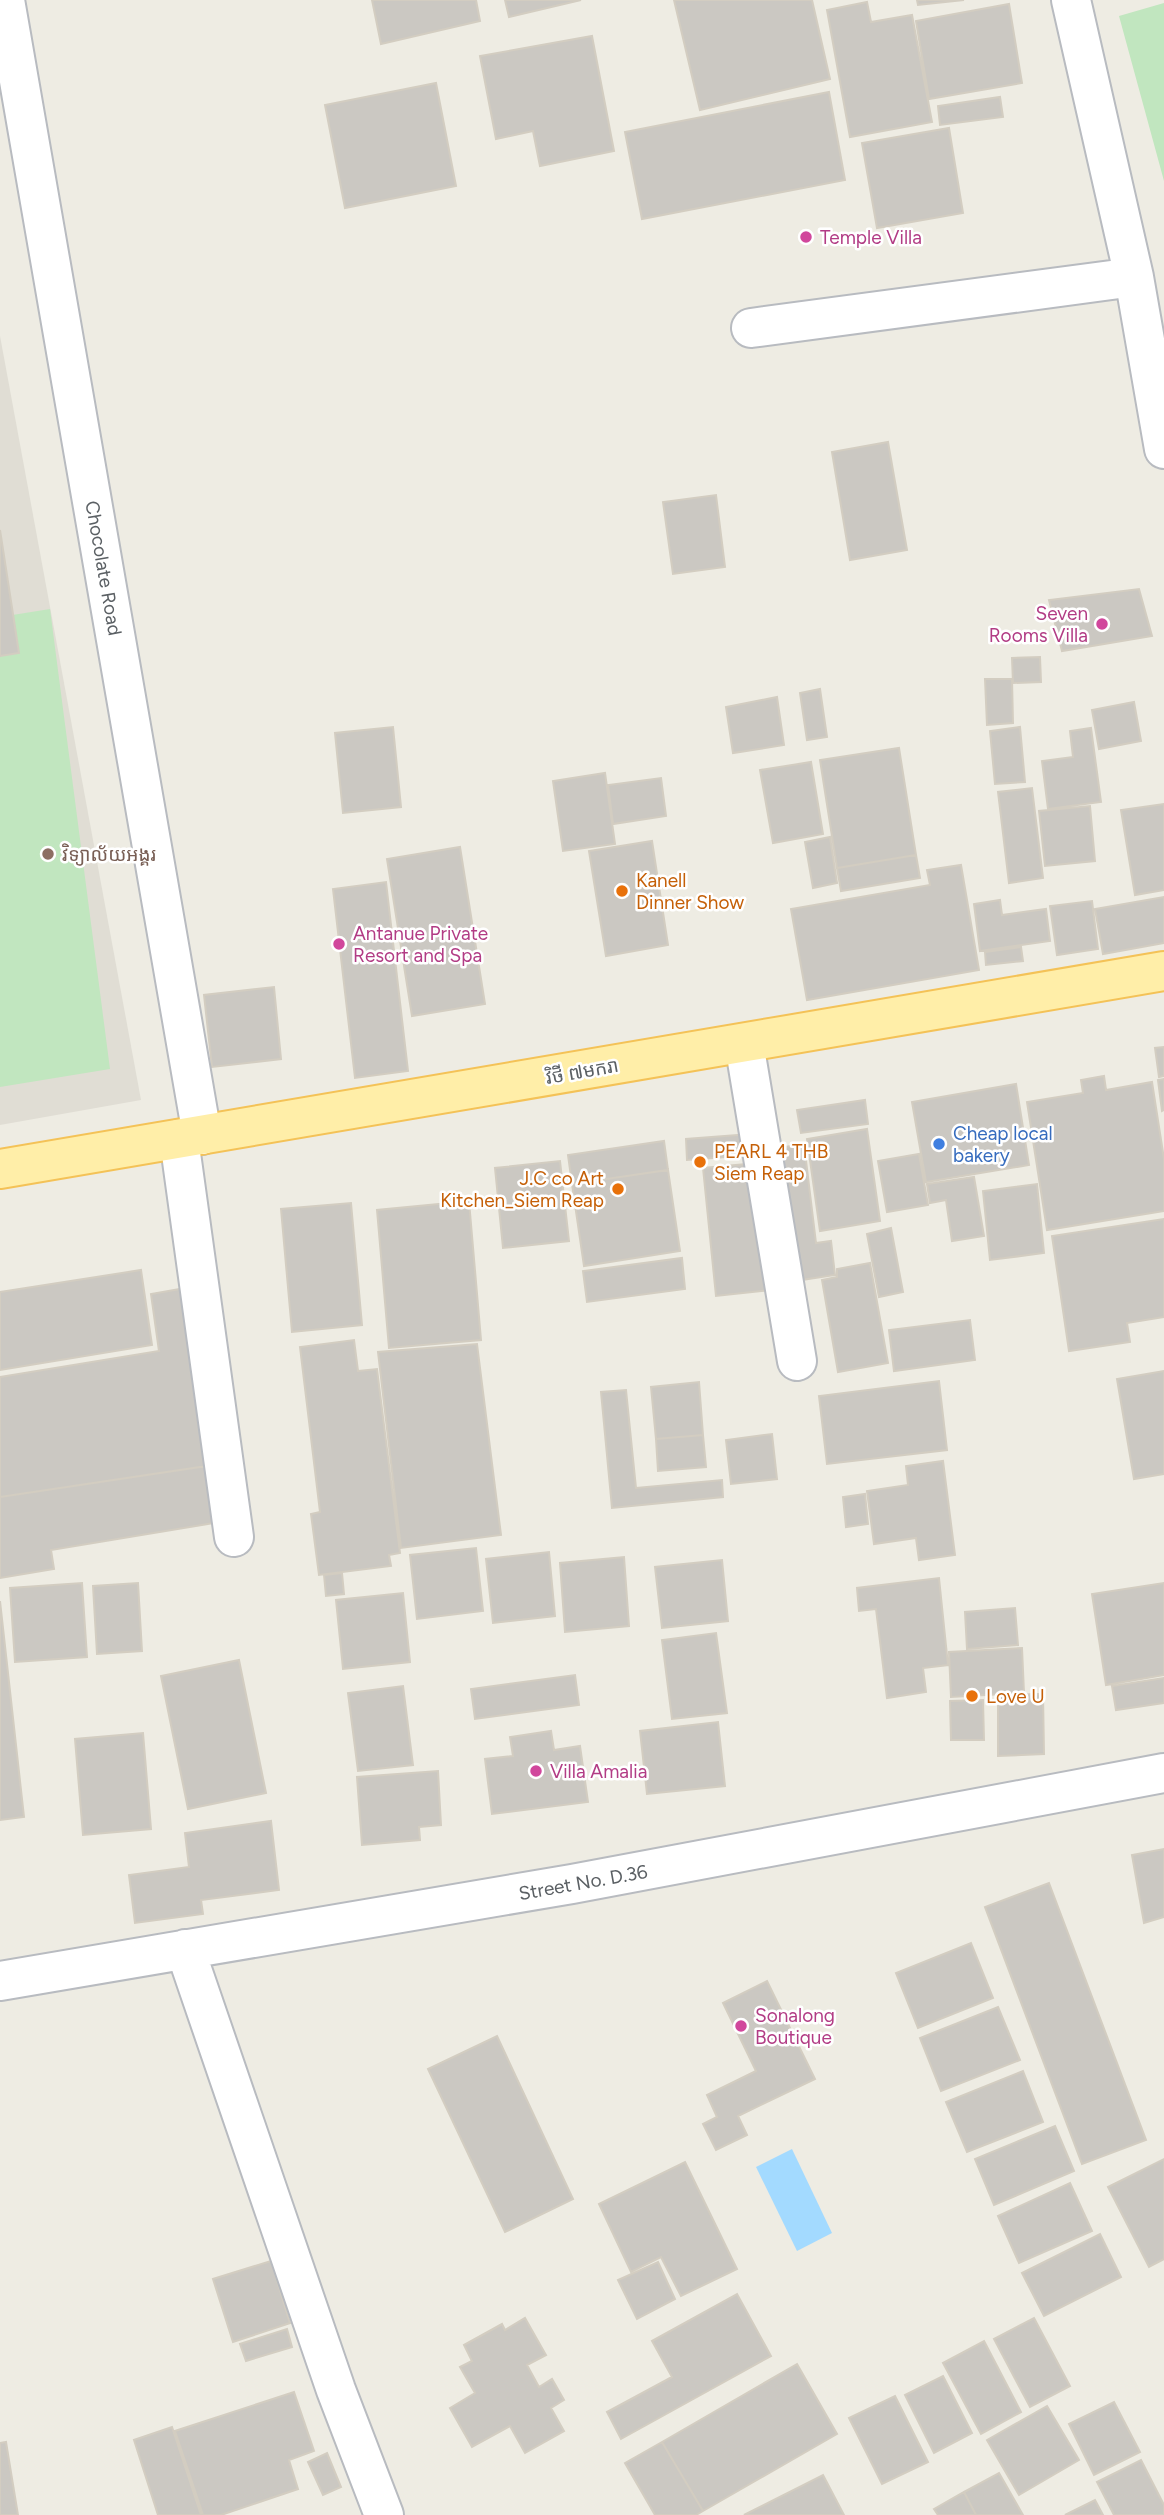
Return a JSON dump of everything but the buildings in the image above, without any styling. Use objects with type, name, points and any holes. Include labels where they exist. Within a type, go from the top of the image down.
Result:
[{"type":"main road","name":"វិថី ៧មករា","points":[[0,1169],[1164,971]]},
{"type":"street","name":"Chocolate Road","points":[[5,0],[191,1137],[234,1536]]},
{"type":"street","points":[[1071,0],[1134,277],[1164,449]]},
{"type":"street","points":[[751,328],[1134,277]]},
{"type":"street","points":[[744,1043],[797,1361]]},
{"type":"street","name":"Street No. D.36","points":[[0,1980],[572,1884],[1164,1773]]},
{"type":"street","points":[[185,1949],[336,2390],[384,2515]]},
{"type":"shaded area","name":"វិទ្យាល័យអង្គរ","points":[[0,336],[141,1100],[0,1125]]},
{"type":"green space","points":[[1164,3],[1164,181],[1119,16]]},
{"type":"green space","name":"វិទ្យាល័យអង្គរ","points":[[50,609],[110,1069],[0,1087],[0,617]]},
{"type":"water","points":[[792,2149],[832,2233],[797,2251],[756,2167]]},
{"type":"place","name":"Temple Villa","points":[[806,237]]},
{"type":"place","name":"Seven Rooms Villa","points":[[1102,624]]},
{"type":"place","name":"វិទ្យាល័យអង្គរ","points":[[48,854]]},
{"type":"place","name":"Kanell Dinner Show","points":[[622,891]]},
{"type":"place","name":"Antanue Private Resort and Spa","points":[[339,944]]},
{"type":"place","name":"Cheap local bakery","points":[[939,1144]]},
{"type":"place","name":"PEARL 4 THB Siem Reap","points":[[700,1162]]},
{"type":"place","name":"J.C co Art Kitchen_Siem Reap","points":[[618,1189]]},
{"type":"place","name":"Love U","points":[[972,1696]]},
{"type":"place","name":"Villa Amalia","points":[[536,1771]]},
{"type":"place","name":"Sonalong Boutique","points":[[741,2026]]}]
